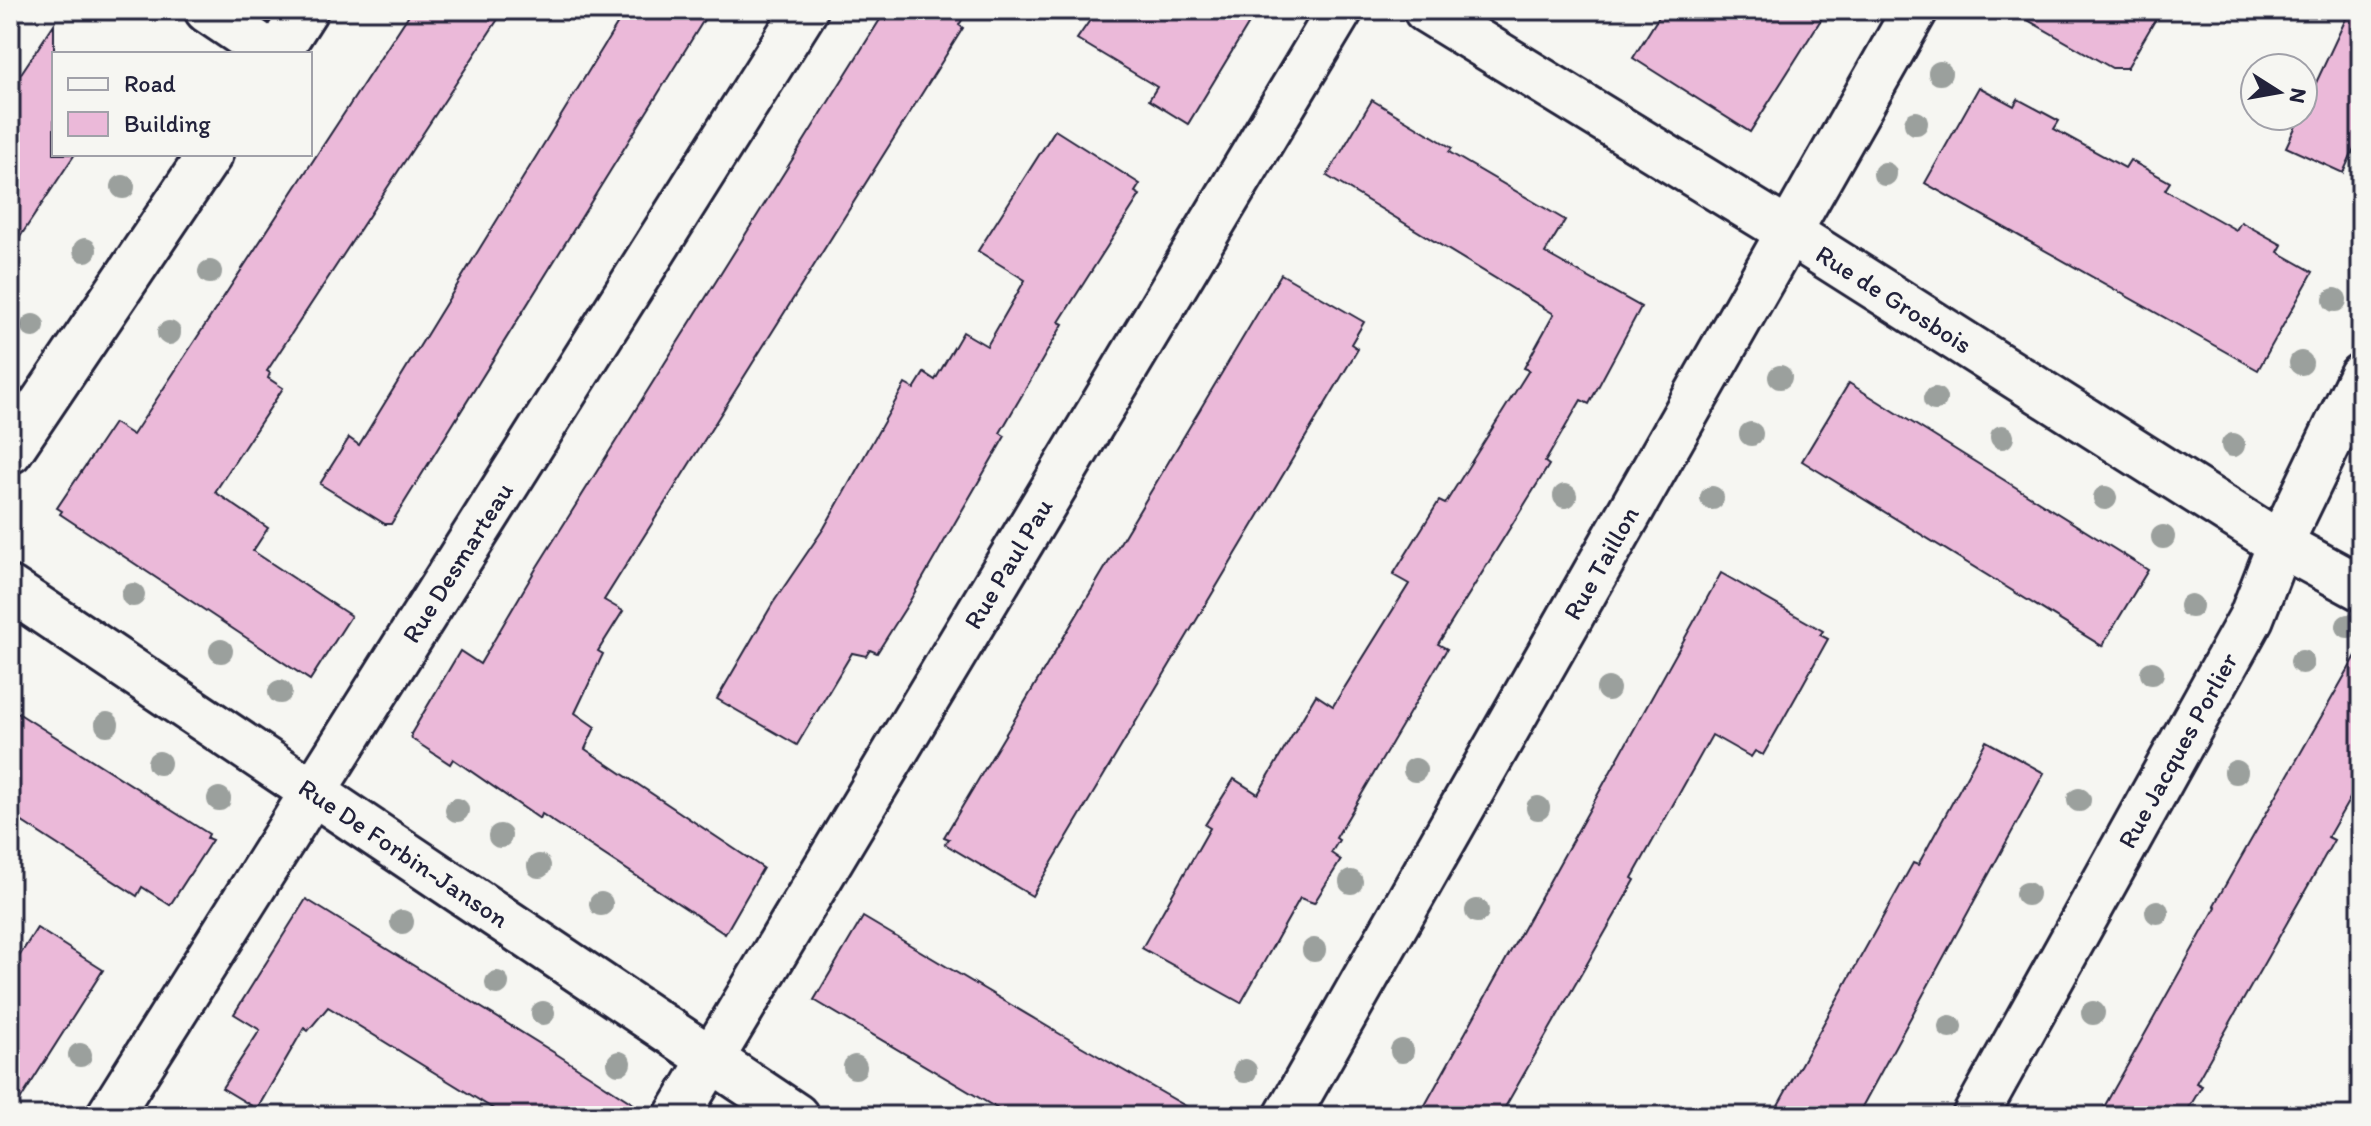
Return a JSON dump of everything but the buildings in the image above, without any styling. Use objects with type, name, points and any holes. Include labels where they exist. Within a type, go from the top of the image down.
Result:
[{"type":"street","points":[[207,10],[271,52]]},
{"type":"street","points":[[275,52],[305,10]]},
{"type":"street","name":"Rue Desmarteau","points":[[109,1116],[805,10]]},
{"type":"street","name":"Rue Paul Pau","points":[[677,1116],[1340,10]]},
{"type":"street","name":"Rue de Grosbois","points":[[1426,10],[1790,233],[2280,544],[2361,588]]},
{"type":"street","name":"Rue Taillon","points":[[1287,1116],[1915,10]]},
{"type":"street","points":[[10,451],[209,156]]},
{"type":"street","name":"Rue Jacques Porlier","points":[[1975,1116],[2251,618],[2280,544],[2361,376]]},
{"type":"street","name":"Rue De Forbin-Janson","points":[[10,589],[796,1116]]}]
